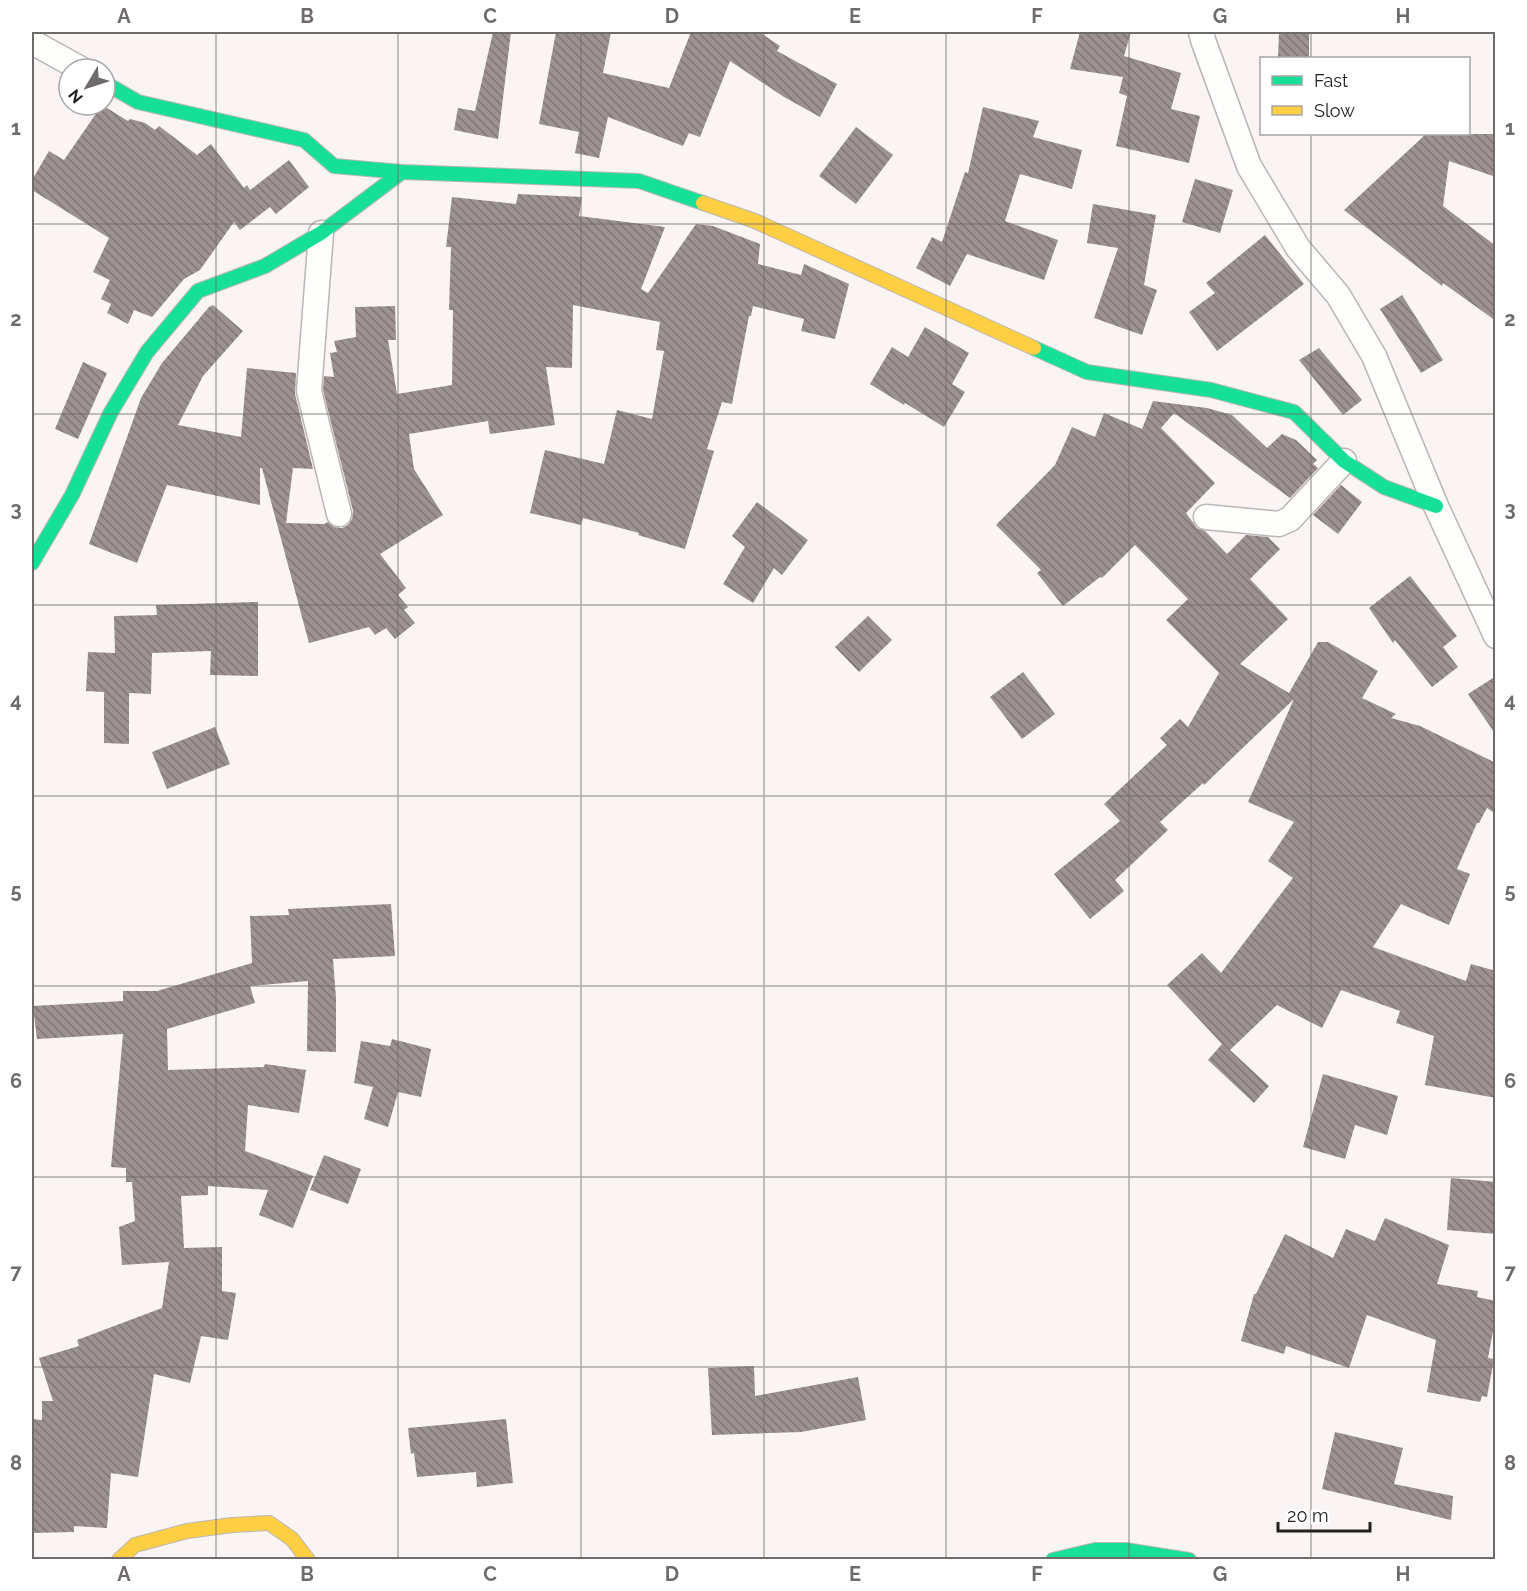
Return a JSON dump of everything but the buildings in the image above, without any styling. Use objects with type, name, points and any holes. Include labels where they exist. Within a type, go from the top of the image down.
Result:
[{"type":"street","points":[[1201,32],[1249,166],[1298,248],[1338,294],[1374,356],[1436,506],[1493,623]]},
{"type":"street","points":[[32,42],[59,57]]},
{"type":"street","points":[[117,90],[138,102],[304,140],[334,165],[402,172],[639,181],[755,221],[1087,372],[1211,390],[1294,412],[1344,461],[1384,487],[1436,506]]},
{"type":"street","points":[[32,563],[72,495],[111,412],[147,352],[198,291],[265,266],[321,233],[402,172]]},
{"type":"street","points":[[321,233],[309,391],[339,514]]},
{"type":"street","points":[[1206,517],[1279,524],[1290,519],[1344,461]]},
{"type":"street","points":[[119,1560],[135,1545],[187,1531],[269,1523],[292,1539],[308,1560]]},
{"type":"street","points":[[1053,1560],[1095,1550],[1105,1550],[1157,1554],[1189,1560]]},
{"type":"traffic: fast","points":[[117,90],[138,102],[304,140],[334,166],[402,172],[639,181],[703,203]]},
{"type":"traffic: fast","points":[[32,563],[72,495],[111,412],[147,352],[198,291],[265,266],[321,233],[402,172]]},
{"type":"traffic: fast","points":[[1034,348],[1087,372],[1211,390],[1294,412],[1344,461],[1384,487],[1436,506]]},
{"type":"traffic: fast","points":[[1053,1560],[1095,1550],[1125,1550],[1189,1560]]},
{"type":"traffic: slow","points":[[703,203],[755,221],[1034,348]]},
{"type":"traffic: slow","points":[[119,1560],[135,1545],[187,1531],[269,1523],[292,1539],[308,1560]]}]
